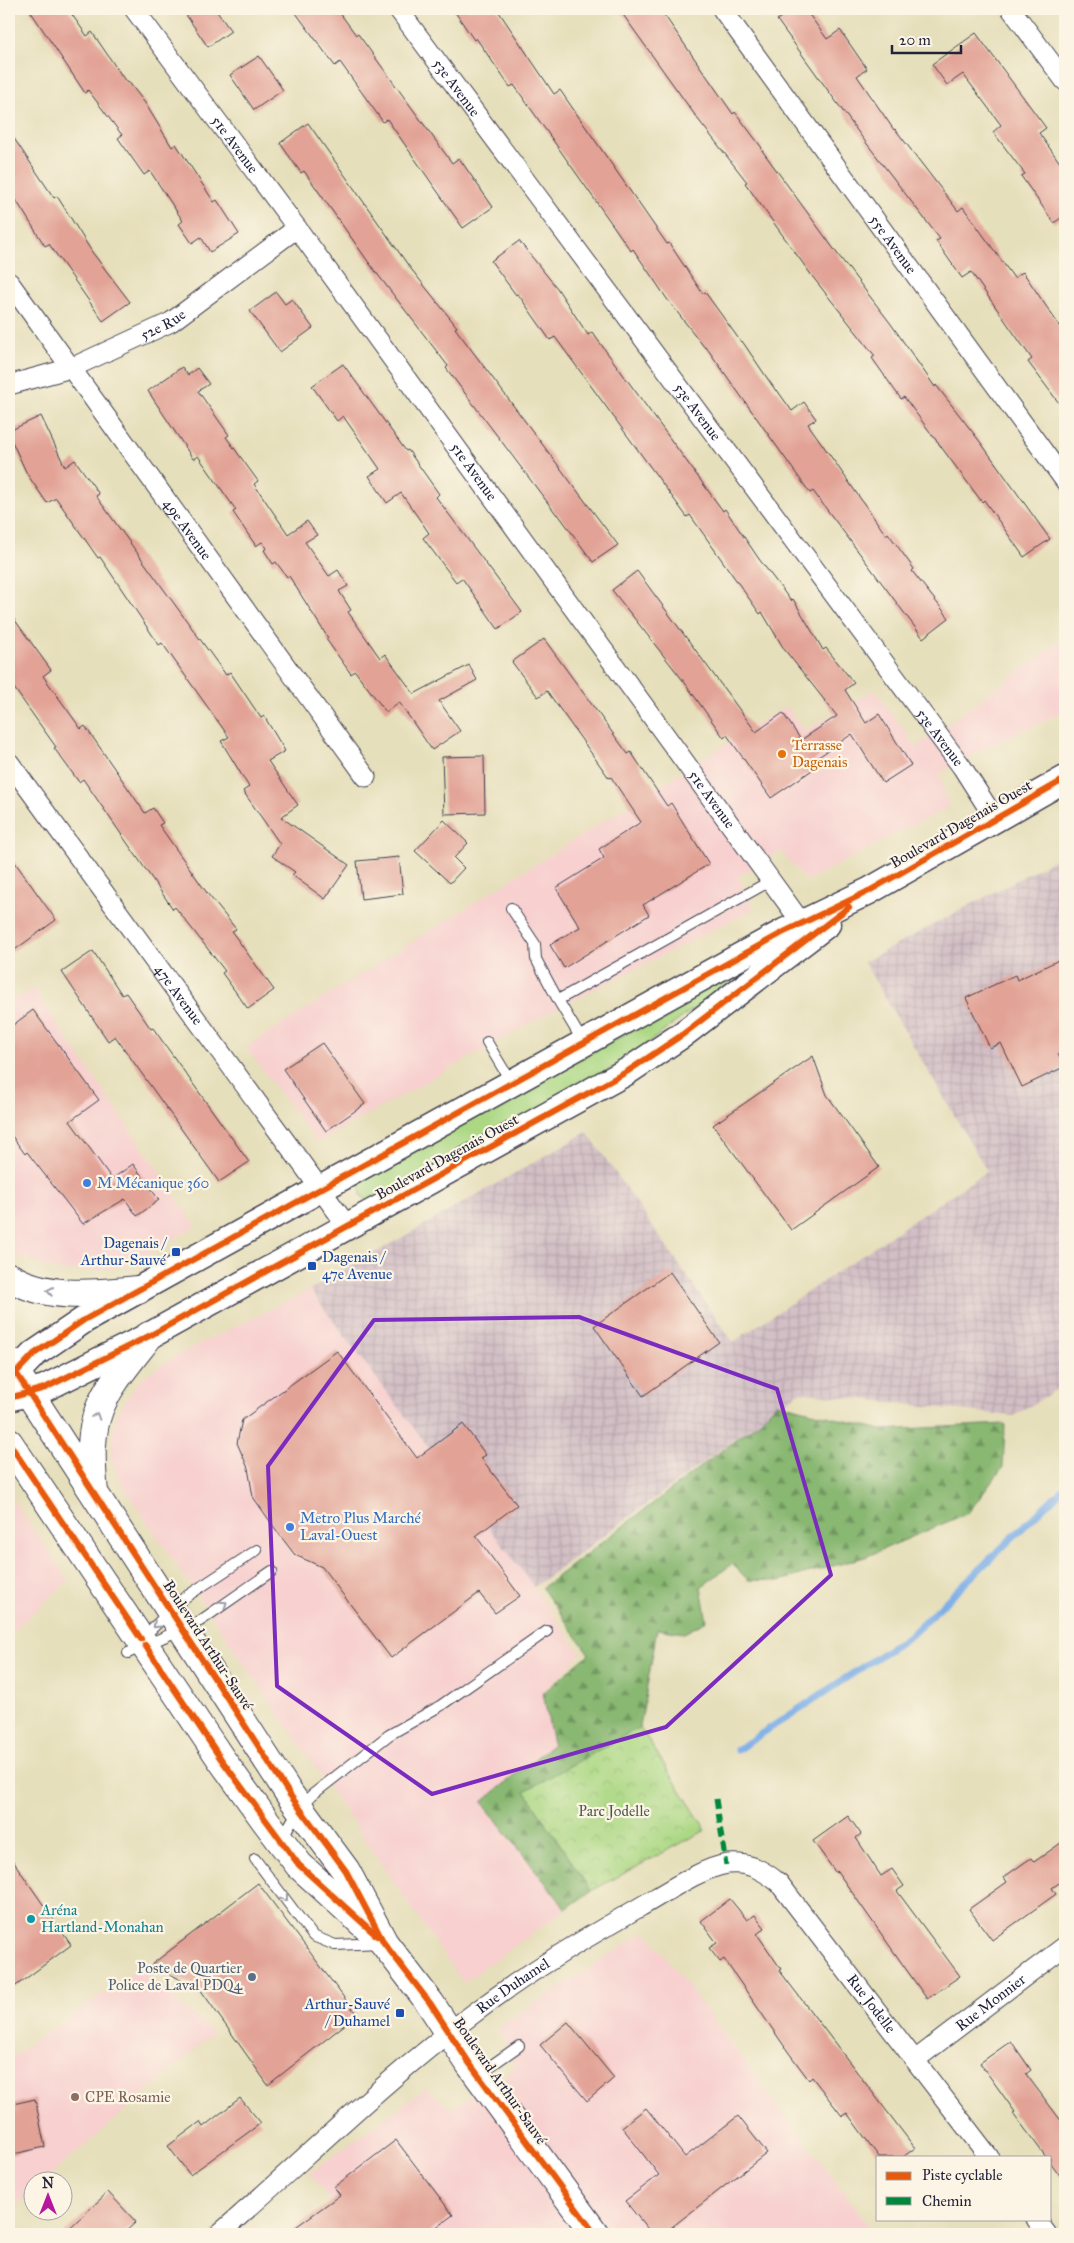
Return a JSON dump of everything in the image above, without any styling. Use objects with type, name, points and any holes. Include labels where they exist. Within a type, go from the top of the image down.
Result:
[{"type":"main road","name":"Boulevard Dagenais Ouest","points":[[14,1381],[28,1360],[53,1340],[138,1290],[583,1043],[807,930],[869,891],[1065,779]]},
{"type":"main road","name":"Boulevard Dagenais Ouest","points":[[14,1381],[63,1380],[150,1336],[348,1227],[661,1050],[807,930]]},
{"type":"main road","points":[[9,1277],[26,1285],[63,1293],[88,1294],[138,1290]]},
{"type":"main road","points":[[95,1496],[90,1452],[94,1418],[107,1392],[150,1336]]},
{"type":"main road","name":"Boulevard Arthur-Sauvé","points":[[14,1381],[95,1496],[300,1808],[346,1872],[384,1942],[478,2075],[596,2234]]},
{"type":"main road","name":"Boulevard Arthur-Sauvé","points":[[9,1443],[221,1759],[280,1840],[299,1865],[384,1942]]},
{"type":"street","name":"51e Avenue","points":[[134,9],[297,228],[807,930]]},
{"type":"street","name":"53e Avenue","points":[[398,9],[962,767],[995,819]]},
{"type":"street","name":"55e Avenue","points":[[722,9],[1065,481]]},
{"type":"street","points":[[1012,9],[1065,81]]},
{"type":"street","name":"52e Rue","points":[[9,385],[71,368],[171,322],[297,228]]},
{"type":"street","name":"49e Avenue","points":[[9,282],[366,777]]},
{"type":"street","name":"47e Avenue","points":[[9,762],[348,1227]]},
{"type":"street","name":"Rue Duhamel","points":[[220,2234],[449,2032],[508,1988],[596,1932],[714,1868],[726,1864],[744,1864]]},
{"type":"street","name":"Rue Jodelle","points":[[744,1864],[757,1868],[779,1883],[988,2156]]},
{"type":"street","name":"Rue Monnier","points":[[915,2060],[1065,1946]]},
{"type":"street","points":[[1037,2220],[1047,2234]]},
{"type":"lane","points":[[558,1000],[772,880]]},
{"type":"lane","points":[[511,908],[535,944],[536,959],[583,1043]]},
{"type":"lane","points":[[487,1042],[512,1082]]},
{"type":"lane","points":[[143,1642],[176,1620],[184,1598],[257,1550]]},
{"type":"lane","points":[[143,1642],[176,1620],[200,1621],[272,1572]]},
{"type":"lane","points":[[280,1840],[300,1808],[312,1795],[389,1736],[440,1706],[547,1631]]},
{"type":"lane","points":[[255,1859],[313,1936],[320,1940],[341,1945],[384,1942]]},
{"type":"lane","points":[[478,2075],[519,2046]]},
{"type":"highlighted area","points":[[579,1317],[777,1389],[831,1575],[666,1727],[432,1794],[277,1686],[268,1466],[374,1320]]},
{"type":"shaded area","points":[[1065,638],[1065,711],[982,750],[939,774],[949,806],[807,881],[780,851],[738,877],[754,909],[552,1011],[317,1143],[246,1047],[786,706],[805,731],[874,690],[916,747]]},
{"type":"shaded area","points":[[1065,854],[1065,1384],[1014,1416],[799,1392],[534,1587],[310,1290],[587,1132],[733,1342],[987,1171],[864,962]]},
{"type":"shaded area","points":[[33,988],[196,1226],[127,1266],[90,1271],[59,1271],[21,1258],[9,1250],[9,1003]]},
{"type":"shaded area","points":[[310,1290],[534,1587],[581,1654],[543,1693],[553,1744],[482,1802],[566,1909],[463,1983],[122,1485],[110,1456],[115,1417],[140,1379],[177,1355]]},
{"type":"shaded area","points":[[9,1495],[69,1580],[9,1634]]},
{"type":"shaded area","points":[[646,1931],[875,2234],[352,2234],[310,2173],[426,2088],[451,2108],[515,2068],[498,2027]]},
{"type":"shaded area","name":"CPE Rosamie","points":[[139,1969],[214,2033],[56,2170],[22,2170],[22,2200],[9,2212],[9,2059]]},
{"type":"green space","points":[[741,970],[743,972],[621,1063],[370,1202],[361,1196],[360,1184],[365,1178]]},
{"type":"green space","points":[[777,1403],[881,1430],[1005,1424],[1003,1467],[968,1513],[865,1557],[779,1581],[748,1580],[732,1564],[701,1587],[707,1621],[684,1633],[657,1629],[640,1727],[525,1791],[591,1891],[566,1909],[482,1802],[553,1744],[543,1693],[589,1654],[542,1588],[758,1423]]},
{"type":"green space","name":"Parc Jodelle","points":[[640,1727],[706,1830],[591,1891],[525,1791]]},
{"type":"building","points":[[29,9],[68,9],[87,36],[92,32],[126,82],[128,81],[145,103],[172,147],[176,144],[214,202],[217,200],[239,234],[210,252],[201,237],[192,243],[179,224],[183,221],[150,171],[144,175],[118,138],[122,135],[88,90],[85,93]]},
{"type":"building","points":[[182,9],[215,9],[231,31],[208,47]]},
{"type":"building","points":[[293,9],[337,9],[356,35],[358,34],[452,163],[459,158],[493,207],[463,228],[387,119],[383,122],[340,62],[335,66]]},
{"type":"building","points":[[453,9],[497,9],[554,94],[560,90],[667,244],[669,243],[703,294],[705,292],[742,341],[776,391],[792,411],[804,402],[816,419],[808,424],[886,535],[888,533],[914,569],[912,571],[949,618],[923,638],[813,491],[810,493],[706,347],[667,299],[633,249],[631,251],[514,85],[510,87]]},
{"type":"building","points":[[619,9],[660,9],[733,114],[735,112],[762,148],[935,387],[936,385],[981,443],[1050,539],[1024,557],[984,500],[982,502],[904,397],[901,399],[872,358],[875,356],[812,276],[745,183],[747,182],[697,118]]},
{"type":"building","points":[[792,9],[805,9],[827,39],[840,30],[867,69],[857,76],[894,130],[958,211],[963,207],[1014,278],[1023,272],[1065,334],[1065,411],[1028,362],[1032,359],[971,272],[962,278],[936,241],[940,239],[861,136],[777,20]]},
{"type":"building","points":[[976,33],[1046,128],[1039,133],[1065,170],[1065,215],[1054,223],[1021,176],[1025,174],[993,132],[1001,125],[963,74],[947,85],[932,64]]},
{"type":"building","points":[[259,56],[283,90],[254,110],[230,75]]},
{"type":"building","points":[[308,123],[408,265],[457,327],[455,328],[618,545],[593,562],[446,368],[448,366],[372,267],[304,171],[301,173],[280,143]]},
{"type":"building","points":[[9,131],[54,198],[57,196],[92,252],[130,302],[103,321],[49,244],[45,246],[16,200],[9,206]]},
{"type":"building","points":[[519,241],[557,288],[588,335],[592,332],[723,511],[725,509],[759,559],[791,601],[793,599],[823,650],[826,648],[854,683],[845,690],[866,723],[879,714],[911,765],[883,783],[852,734],[814,760],[818,766],[771,798],[727,735],[724,738],[685,683],[612,590],[637,571],[756,732],[783,713],[801,740],[837,716],[784,649],[762,612],[760,614],[690,515],[687,517],[555,337],[550,340],[518,294],[516,295],[491,261]]},
{"type":"building","points":[[276,292],[285,304],[292,299],[313,328],[280,352],[250,311]]},
{"type":"building","points":[[343,364],[439,494],[436,497],[522,612],[498,629],[462,578],[456,582],[423,538],[429,533],[401,493],[387,503],[369,476],[380,469],[343,416],[337,421],[312,386]]},
{"type":"building","points":[[182,367],[188,375],[197,368],[209,384],[198,391],[229,435],[226,437],[258,481],[254,484],[288,534],[307,521],[317,535],[305,542],[329,576],[338,570],[348,586],[339,591],[351,610],[348,612],[380,658],[385,654],[414,694],[469,665],[477,680],[439,701],[460,731],[432,750],[399,702],[386,712],[355,671],[351,674],[326,639],[328,638],[289,576],[287,577],[276,562],[273,564],[264,550],[267,548],[262,542],[256,546],[233,512],[236,510],[198,456],[193,459],[148,391]]},
{"type":"building","points":[[41,416],[65,467],[75,460],[99,494],[96,496],[226,675],[230,672],[261,718],[264,716],[285,751],[268,761],[298,805],[281,817],[349,865],[325,899],[292,875],[295,872],[272,856],[280,844],[243,791],[249,787],[221,741],[229,737],[162,643],[159,645],[100,557],[98,558],[56,498],[47,503],[27,474],[9,435],[9,431]]},
{"type":"building","points":[[9,612],[51,670],[43,676],[81,729],[85,726],[145,813],[153,808],[163,823],[159,825],[207,893],[236,929],[232,932],[274,990],[248,1009],[222,973],[225,971],[175,907],[173,909],[83,779],[79,782],[9,681]]},
{"type":"building","points":[[544,639],[628,754],[631,752],[667,806],[671,803],[709,864],[643,905],[649,915],[564,968],[550,945],[580,927],[556,888],[604,858],[599,849],[641,822],[611,777],[609,778],[547,691],[538,697],[512,662]]},
{"type":"building","points":[[484,756],[485,813],[444,814],[442,757]]},
{"type":"building","points":[[444,820],[468,843],[454,858],[464,868],[450,883],[415,851]]},
{"type":"building","points":[[9,854],[56,920],[9,954]]},
{"type":"building","points":[[399,857],[403,894],[361,899],[357,861]]},
{"type":"building","points":[[93,951],[122,995],[126,993],[151,1029],[153,1028],[249,1162],[219,1182],[115,1036],[108,1041],[62,972]]},
{"type":"building","points":[[1065,957],[1065,1051],[1058,1054],[1064,1067],[1022,1087],[1001,1043],[990,1048],[966,998],[1015,975],[1017,980]]},
{"type":"building","points":[[33,1010],[99,1100],[70,1121],[112,1179],[133,1164],[159,1200],[137,1216],[125,1199],[83,1224],[9,1132],[9,1028]]},
{"type":"building","points":[[322,1043],[365,1104],[326,1131],[283,1069]]},
{"type":"building","points":[[813,1056],[827,1095],[879,1167],[791,1230],[713,1125]]},
{"type":"building","points":[[670,1272],[719,1342],[643,1396],[594,1326]]},
{"type":"building","points":[[337,1351],[417,1458],[463,1424],[486,1455],[481,1458],[517,1505],[476,1536],[520,1596],[495,1613],[479,1593],[391,1658],[322,1567],[295,1555],[279,1534],[253,1497],[248,1468],[237,1443],[242,1420]]},
{"type":"building","points":[[848,1816],[861,1834],[856,1838],[881,1876],[892,1869],[904,1886],[897,1891],[960,1976],[927,1999],[837,1871],[836,1873],[813,1841]]},
{"type":"building","points":[[1065,1840],[1065,1879],[1052,1888],[1056,1894],[992,1940],[969,1909],[1007,1882],[1004,1877],[1031,1858],[1034,1862]]},
{"type":"building","name":"Aréna Hartland-Monahan","points":[[9,1855],[71,1945],[9,1991]]},
{"type":"building","name":"Poste de Quartier Police de Laval PDQ4","points":[[258,1883],[357,2015],[268,2085],[200,1989],[151,1965]]},
{"type":"building","points":[[730,1899],[747,1920],[755,1915],[765,1928],[757,1934],[781,1969],[779,1970],[915,2148],[904,2156],[878,2156],[847,2113],[842,2116],[812,2077],[809,2080],[724,1959],[720,1962],[709,1948],[717,1943],[701,1921]]},
{"type":"building","points":[[568,2022],[614,2078],[587,2101],[540,2045]]},
{"type":"building","points":[[1011,2041],[1031,2070],[1026,2074],[1065,2126],[1065,2182],[1052,2165],[1052,2156],[1045,2156],[1013,2113],[1015,2112],[980,2063]]},
{"type":"building","points":[[240,2098],[261,2123],[190,2175],[168,2146],[200,2122],[203,2127]]},
{"type":"building","points":[[35,2099],[45,2147],[9,2155],[9,2105]]},
{"type":"building","points":[[646,2108],[685,2157],[738,2116],[767,2153],[663,2234],[652,2234],[625,2201],[659,2175],[622,2127]]},
{"type":"building","points":[[396,2140],[453,2215],[427,2234],[286,2234],[340,2195],[334,2187]]},
{"type":"building","points":[[108,2192],[136,2222],[123,2234],[63,2234]]},
{"type":"waterway","points":[[737,1750],[911,1635],[1065,1487]]},
{"type":"marked path","points":[[716,1799],[726,1865]]},
{"type":"cycle path","points":[[9,1380],[34,1354],[84,1320],[784,932],[869,891],[1065,779]]},
{"type":"cycle path","points":[[9,1398],[45,1388],[149,1336],[628,1071],[682,1035],[849,907]]},
{"type":"cycle path","points":[[9,1362],[290,1795],[346,1871],[384,1943],[430,2003],[470,2064],[595,2234]]},
{"type":"cycle path","points":[[9,1443],[141,1639]]},
{"type":"cycle path","points":[[145,1645],[221,1759],[299,1865],[377,1936]]},
{"type":"place","name":"Terrasse Dagenais","points":[[782,754]]},
{"type":"place","name":"M Mécanique 360","points":[[87,1183]]},
{"type":"place","name":"Dagenais / Arthur-Sauvé","points":[[176,1252]]},
{"type":"place","name":"Dagenais / 47e Avenue","points":[[312,1266]]},
{"type":"place","name":"Metro Plus Marché Laval-Ouest","points":[[290,1527]]},
{"type":"place","name":"Aréna Hartland-Monahan","points":[[31,1919]]},
{"type":"place","name":"Poste de Quartier Police de Laval PDQ4","points":[[252,1977]]},
{"type":"place","name":"Arthur-Sauvé / Duhamel","points":[[400,2013]]},
{"type":"place","name":"CPE Rosamie","points":[[75,2097]]}]
